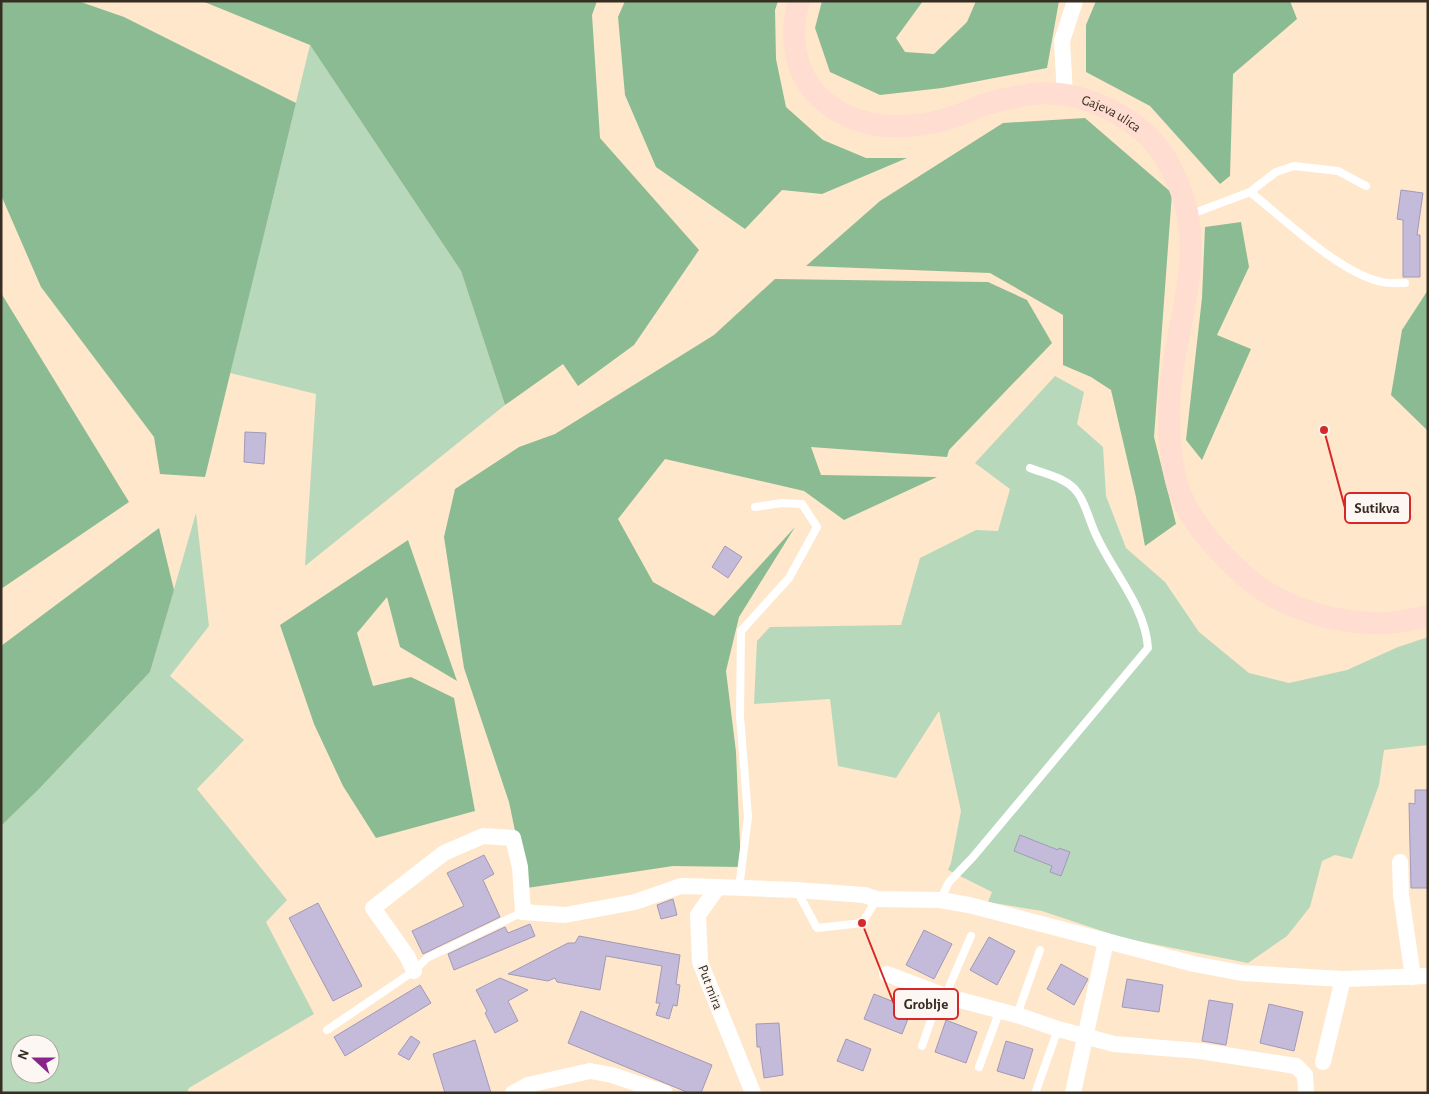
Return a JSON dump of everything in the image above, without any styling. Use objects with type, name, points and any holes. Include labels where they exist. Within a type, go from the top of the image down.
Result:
[{"type":"main road","name":"Gajeva ulica","points":[[798,1],[794,17],[794,41],[799,66],[814,94],[838,113],[864,123],[888,127],[918,125],[954,117],[990,103],[1032,94],[1065,95],[1093,102],[1114,112],[1138,128],[1160,149],[1176,175],[1189,215],[1192,241],[1189,277],[1171,382],[1168,415],[1172,458],[1180,492],[1195,521],[1222,556],[1253,583],[1288,604],[1318,615],[1350,621],[1390,623],[1428,616]]},
{"type":"street","points":[[1065,95],[1062,41],[1075,1]]},
{"type":"street","points":[[414,971],[407,956],[374,908],[444,853],[483,836],[513,838],[520,867],[523,912],[565,915],[635,902],[681,886],[790,890],[864,895],[877,899],[940,900],[968,905],[1194,964],[1242,973],[1343,979],[1420,977],[1401,895],[1400,862]]},
{"type":"street","name":"Put mira","points":[[718,888],[698,915],[700,962],[753,1093]]},
{"type":"street","points":[[1073,1093],[1106,941]]},
{"type":"street","points":[[888,974],[942,995],[1114,1044],[1200,1051],[1296,1066],[1305,1075],[1306,1093]]},
{"type":"street","points":[[1323,1062],[1343,979]]},
{"type":"street","points":[[513,1093],[528,1085],[590,1071],[612,1075],[665,1093]]},
{"type":"lane","points":[[1189,215],[1250,192],[1276,172],[1294,166],[1338,172],[1366,186]]},
{"type":"lane","points":[[1250,192],[1332,258],[1365,277],[1384,283],[1405,283]]},
{"type":"lane","points":[[940,900],[949,882],[973,857],[1148,648],[1147,637],[1131,595],[1097,539],[1078,492],[1068,483],[1030,468]]},
{"type":"lane","points":[[739,888],[748,817],[740,716],[741,631],[789,578],[817,527],[802,504],[782,503],[754,507]]},
{"type":"lane","points":[[790,890],[817,928],[862,923],[877,899]]},
{"type":"lane","points":[[327,1030],[414,971],[427,958],[523,912]]},
{"type":"lane","points":[[922,1046],[942,995],[971,936]]},
{"type":"lane","points":[[1017,1015],[1040,950]]},
{"type":"lane","points":[[979,1067],[1000,1010]]},
{"type":"lane","points":[[1036,1091],[1058,1028]]},
{"type":"green space","points":[[1,1],[78,1],[124,17],[296,103],[205,477],[160,474],[154,437],[41,287],[1,195]]},
{"type":"green space","points":[[202,1],[597,1],[592,15],[600,138],[699,250],[634,345],[578,386],[563,364],[505,405],[461,271],[310,45]]},
{"type":"green space","points":[[625,1],[778,1],[775,10],[776,59],[786,107],[823,140],[866,158],[907,158],[822,194],[782,190],[745,229],[656,167],[625,95],[618,17]]},
{"type":"green space","points":[[822,1],[923,1],[896,38],[905,52],[934,54],[967,22],[976,1],[1059,1],[1047,68],[942,88],[880,95],[830,72],[815,28]]},
{"type":"green space","points":[[1096,1],[1290,1],[1297,19],[1233,74],[1230,176],[1220,184],[1150,106],[1086,72],[1086,25]]},
{"type":"green space","points":[[310,45],[461,271],[505,405],[305,566],[316,394],[230,373]]},
{"type":"green space","points":[[1085,118],[1172,193],[1154,437],[1176,524],[1145,546],[1136,497],[1111,390],[1091,377],[1063,365],[1063,315],[990,273],[806,266],[880,201],[1003,123]]},
{"type":"green space","points":[[1241,222],[1249,267],[1217,335],[1251,349],[1202,460],[1186,440],[1202,298],[1205,227]]},
{"type":"green space","points":[[775,279],[988,282],[1027,300],[1052,343],[949,450],[947,457],[811,447],[821,475],[937,477],[844,520],[804,491],[665,459],[618,519],[653,582],[714,616],[795,527],[739,617],[726,671],[736,752],[741,867],[673,866],[527,888],[509,802],[464,668],[444,537],[455,489],[519,447],[555,434],[714,335]]},
{"type":"green space","points":[[1428,290],[1428,431],[1391,395],[1402,330]]},
{"type":"green space","points":[[1,293],[129,502],[1,589]]},
{"type":"green space","points":[[1055,376],[1084,392],[1077,424],[1103,447],[1106,496],[1126,548],[1165,582],[1199,632],[1249,673],[1289,683],[1347,670],[1398,647],[1428,637],[1428,745],[1384,750],[1379,785],[1352,859],[1335,855],[1322,861],[1310,907],[1287,936],[1248,963],[1123,938],[1042,911],[988,902],[992,892],[948,870],[961,811],[939,711],[896,778],[838,766],[830,699],[754,704],[757,641],[770,627],[901,625],[920,558],[976,530],[998,531],[1010,489],[975,463]]},
{"type":"green space","points":[[196,513],[209,626],[170,676],[244,740],[197,789],[287,900],[266,922],[314,1014],[189,1088],[187,1093],[1,1093],[1,826],[39,789],[150,672]]},
{"type":"green space","points":[[159,528],[174,590],[150,672],[39,789],[1,826],[1,646]]},
{"type":"green space","points":[[408,540],[457,681],[400,647],[387,597],[357,633],[373,686],[411,677],[454,698],[475,811],[376,838],[343,786],[314,724],[280,625]]},
{"type":"building","points":[[1401,190],[1423,193],[1417,235],[1420,235],[1420,277],[1403,277],[1403,220],[1397,219]]},
{"type":"building","points":[[245,432],[266,433],[264,464],[244,462]]},
{"type":"building","points":[[725,546],[742,557],[728,578],[712,567]]},
{"type":"building","points":[[1415,790],[1428,790],[1428,888],[1411,888],[1409,803],[1415,804]]},
{"type":"building","points":[[1020,835],[1058,850],[1059,848],[1070,852],[1061,876],[1050,872],[1052,866],[1014,851]]},
{"type":"building","points":[[484,855],[494,874],[483,880],[500,917],[423,954],[412,931],[464,906],[447,873]]},
{"type":"building","points":[[673,899],[677,915],[661,919],[657,905]]},
{"type":"building","points":[[318,903],[362,986],[333,1001],[289,918]]},
{"type":"building","points":[[530,924],[535,936],[454,970],[448,954],[505,927],[508,933]]},
{"type":"building","points":[[924,930],[952,944],[934,979],[906,965]]},
{"type":"building","points":[[579,936],[680,955],[676,984],[680,985],[677,1006],[673,1005],[669,1019],[656,1015],[660,1003],[656,1003],[662,966],[606,956],[600,990],[557,982],[555,978],[548,981],[508,974],[568,943],[575,943]]},
{"type":"building","points":[[989,937],[1015,951],[997,985],[970,970]]},
{"type":"building","points":[[1061,964],[1088,979],[1074,1005],[1047,989]]},
{"type":"building","points":[[500,978],[528,990],[508,1001],[518,1021],[495,1033],[485,1013],[487,1011],[476,990]]},
{"type":"building","points":[[1127,979],[1163,985],[1159,1012],[1122,1007]]},
{"type":"building","points":[[420,985],[431,1003],[345,1056],[334,1037]]},
{"type":"building","points":[[874,994],[912,1009],[902,1034],[864,1019]]},
{"type":"building","points":[[1209,1000],[1233,1004],[1226,1045],[1202,1041]]},
{"type":"building","points":[[1269,1004],[1303,1012],[1294,1051],[1260,1043]]},
{"type":"building","points":[[581,1011],[712,1065],[701,1093],[689,1093],[568,1043]]},
{"type":"building","points":[[946,1020],[977,1032],[966,1063],[935,1052]]},
{"type":"building","points":[[779,1023],[783,1075],[764,1078],[760,1047],[757,1047],[756,1024]]},
{"type":"building","points":[[411,1036],[420,1042],[409,1060],[398,1054]]},
{"type":"building","points":[[846,1039],[871,1049],[863,1071],[837,1061]]},
{"type":"building","points":[[475,1040],[491,1093],[445,1093],[433,1054]]},
{"type":"building","points":[[1006,1041],[1033,1049],[1024,1079],[997,1071]]},
{"type":"place","name":"Sutikva","points":[[1324,430]]},
{"type":"place","name":"Groblje","points":[[862,923]]}]
